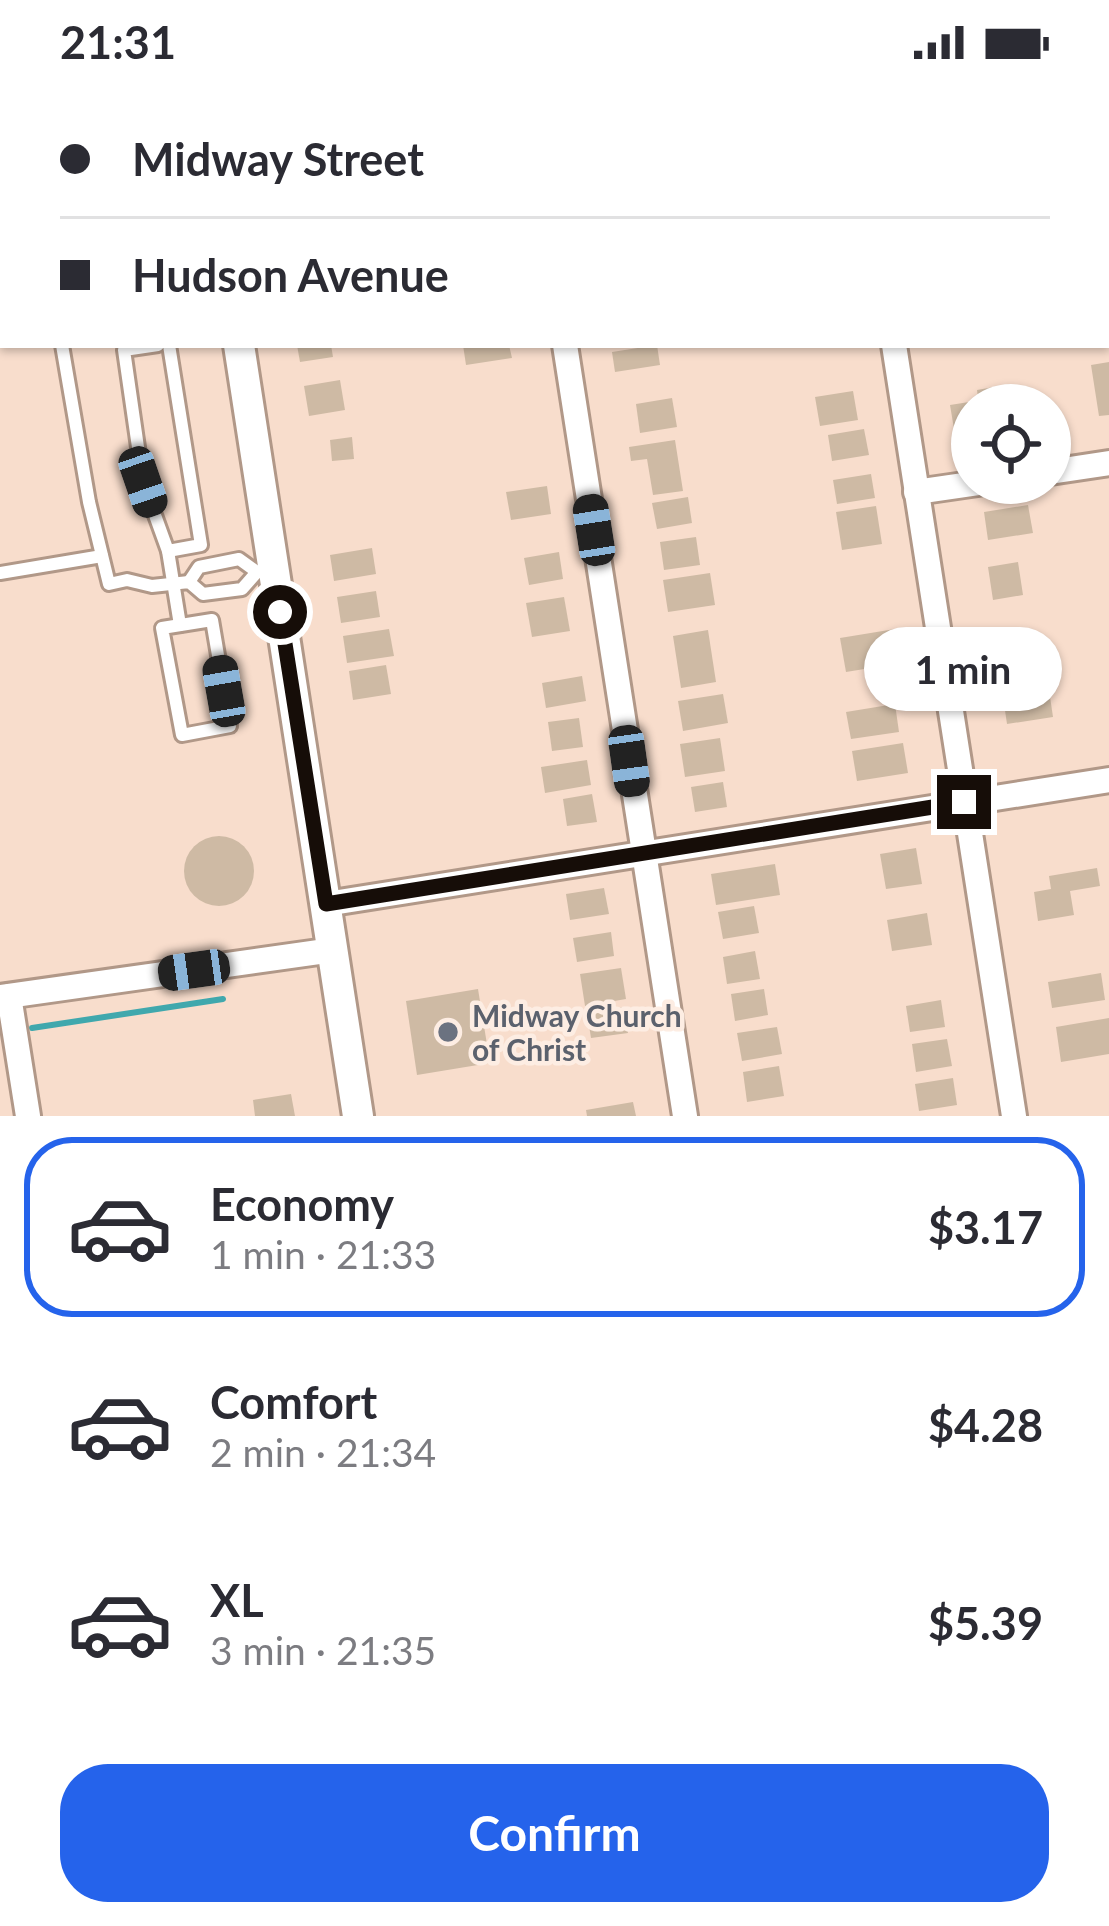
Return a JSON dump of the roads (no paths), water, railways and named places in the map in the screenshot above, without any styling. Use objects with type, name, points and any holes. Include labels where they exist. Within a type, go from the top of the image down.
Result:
[{"type":"street","points":[[239,348],[266,571],[326,904],[358,1116]]},
{"type":"street","points":[[565,348],[685,1116]]},
{"type":"street","points":[[894,348],[1013,1116]]},
{"type":"street","points":[[1071,469],[1109,463]]},
{"type":"street","points":[[916,492],[951,487]]},
{"type":"street","points":[[326,904],[1109,780]]},
{"type":"street","points":[[28,1116],[4,996],[333,950]]},
{"type":"lane","points":[[62,348],[88,502],[110,584],[189,582],[203,594],[242,589],[266,571],[239,559],[199,567],[189,582]]},
{"type":"lane","points":[[138,348],[124,350],[143,482],[168,551],[181,625]]},
{"type":"lane","points":[[168,551],[201,544],[169,348]]},
{"type":"lane","points":[[0,573],[102,556]]},
{"type":"lane","points":[[230,561],[236,590]]},
{"type":"lane","points":[[212,620],[230,726],[182,735],[162,628],[181,625],[212,620]]},
{"type":"waterway","points":[[32,1028],[223,999]]},
{"type":"place","name":"Midway Church of Christ","points":[[448,1032]]}]
